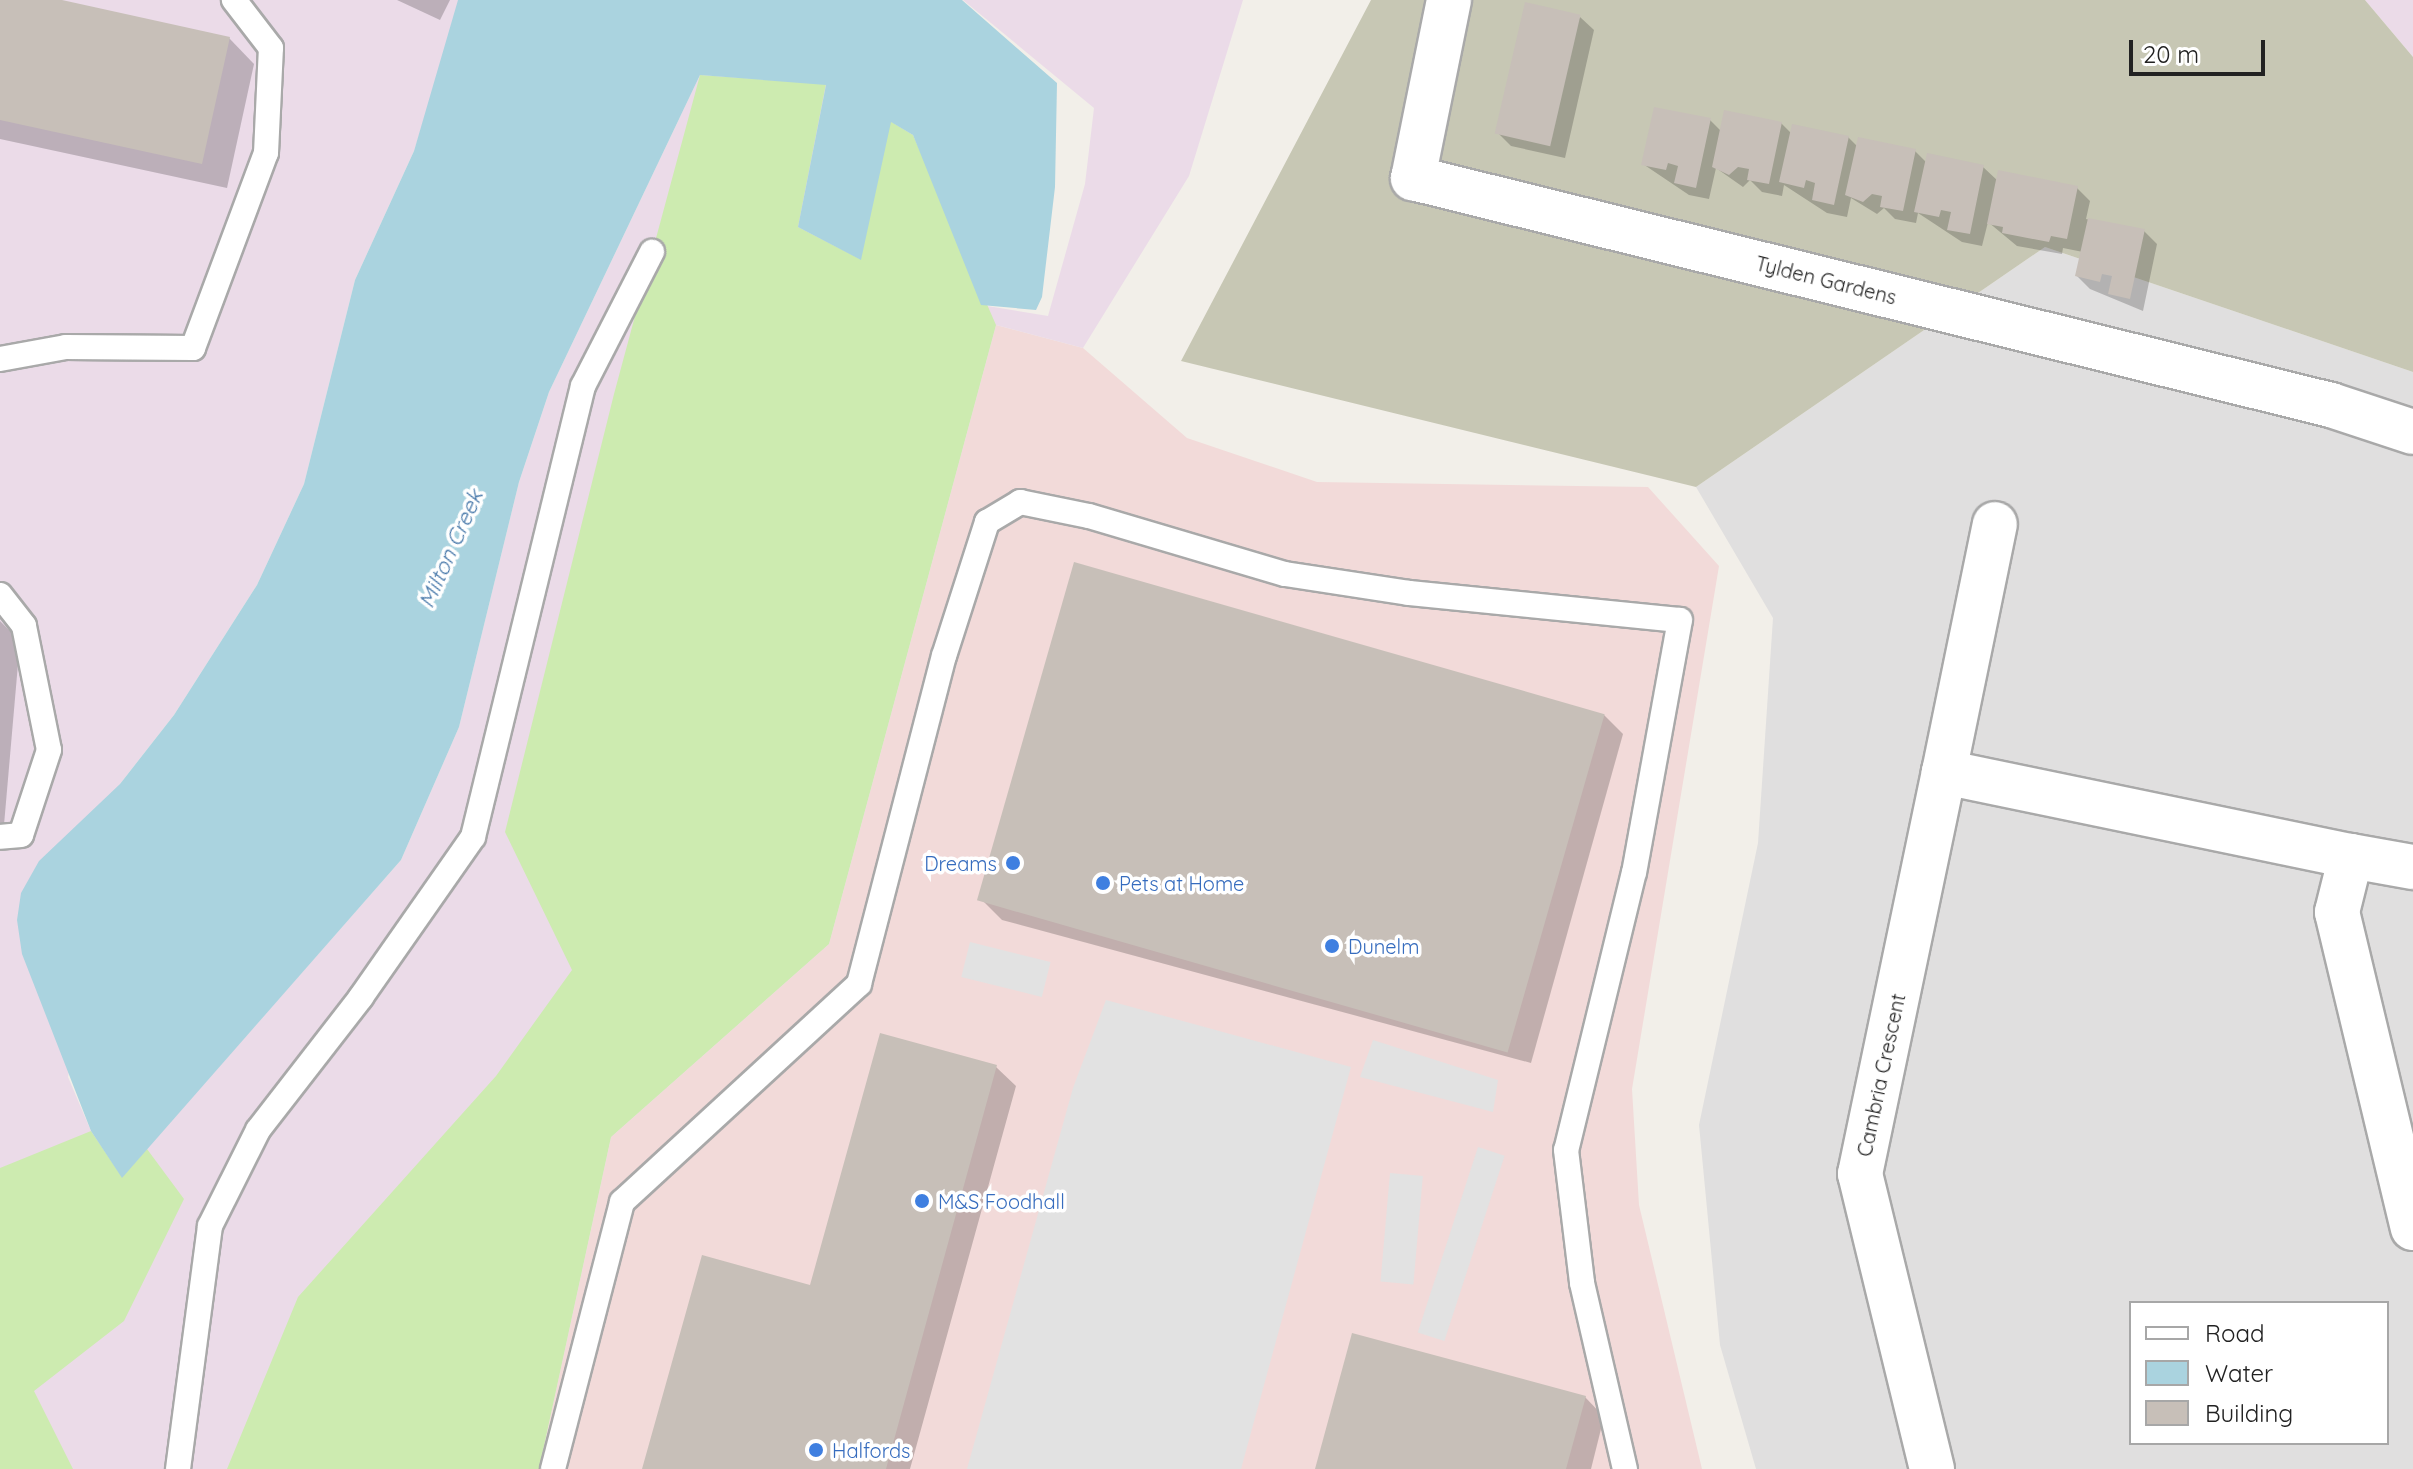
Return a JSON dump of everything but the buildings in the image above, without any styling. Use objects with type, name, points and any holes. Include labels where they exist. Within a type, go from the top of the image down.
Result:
[{"type":"street","name":"Tylden Gardens","points":[[1449,0],[1413,178],[2331,405],[2413,432]]},
{"type":"street","name":"Cambria Crescent","points":[[1932,1469],[1860,1174],[1995,524]]},
{"type":"street","points":[[1944,772],[2413,867]]},
{"type":"street","points":[[2351,856],[2337,912],[2413,1228]]},
{"type":"lane","points":[[0,359],[66,347],[193,348],[266,153],[271,48],[234,0]]},
{"type":"lane","points":[[178,1469],[210,1226],[258,1130],[361,997],[473,837],[583,386],[652,252]]},
{"type":"lane","points":[[553,1469],[622,1202],[859,984],[944,656],[987,522],[1020,502],[1089,516],[1285,574],[1409,593],[1680,620],[1634,872],[1566,1150],[1582,1283],[1625,1469]]},
{"type":"lane","points":[[0,595],[24,626],[49,750],[21,835],[0,837]]},
{"type":"shaded area","points":[[0,0],[462,0],[414,151],[355,280],[304,484],[257,585],[174,715],[120,784],[68,1077],[91,1131],[122,1177],[401,860],[459,727],[519,482],[549,392],[700,75],[826,84],[913,135],[981,305],[1048,316],[1085,184],[1094,108],[963,0],[1243,0],[1189,176],[1083,348],[996,325],[829,944],[611,1137],[539,1469],[0,1469]]},
{"type":"shaded area","points":[[1371,0],[2365,0],[2413,57],[2413,372],[2045,247],[1696,487],[1181,361]]},
{"type":"shaded area","points":[[2365,0],[2413,0],[2413,57]]},
{"type":"shaded area","points":[[2045,247],[2413,372],[2413,1469],[1756,1469],[1720,1345],[1699,1125],[1758,843],[1773,618],[1696,487]]},
{"type":"shaded area","points":[[996,325],[1083,348],[1187,438],[1317,482],[1648,487],[1719,566],[1632,1089],[1639,1205],[1702,1469],[539,1469],[611,1137],[829,944]]},
{"type":"shaded area","points":[[970,942],[1051,962],[1042,997],[961,977]]},
{"type":"shaded area","points":[[1106,1000],[1351,1067],[1241,1469],[967,1469],[1073,1088]]},
{"type":"shaded area","points":[[1373,1040],[1498,1080],[1493,1112],[1360,1077]]},
{"type":"shaded area","points":[[1478,1147],[1505,1156],[1444,1341],[1418,1332]]},
{"type":"shaded area","points":[[1390,1173],[1423,1176],[1413,1284],[1381,1282]]},
{"type":"green space","points":[[700,75],[826,84],[798,227],[860,259],[890,121],[913,135],[996,325],[829,944],[611,1137],[539,1469],[227,1469],[298,1297],[496,1076],[572,970],[505,832],[614,394]]},
{"type":"green space","points":[[91,1131],[122,1177],[147,1149],[184,1199],[124,1321],[34,1391],[73,1469],[0,1469],[0,1168]]},
{"type":"water","name":"Milton Creek","points":[[458,0],[962,0],[1057,83],[1055,187],[1042,297],[1036,310],[981,305],[913,135],[891,122],[861,260],[798,227],[826,85],[700,75],[549,392],[519,482],[459,727],[401,860],[122,1178],[91,1131],[22,954],[17,920],[21,893],[39,861],[120,784],[174,715],[257,585],[304,484],[355,280],[414,151]]},
{"type":"place","name":"Dreams","points":[[1013,863]]},
{"type":"place","name":"Pets at Home","points":[[1103,883]]},
{"type":"place","name":"Dunelm","points":[[1332,946]]},
{"type":"place","name":"M&S Foodhall","points":[[922,1201]]},
{"type":"place","name":"Halfords","points":[[816,1450]]}]
